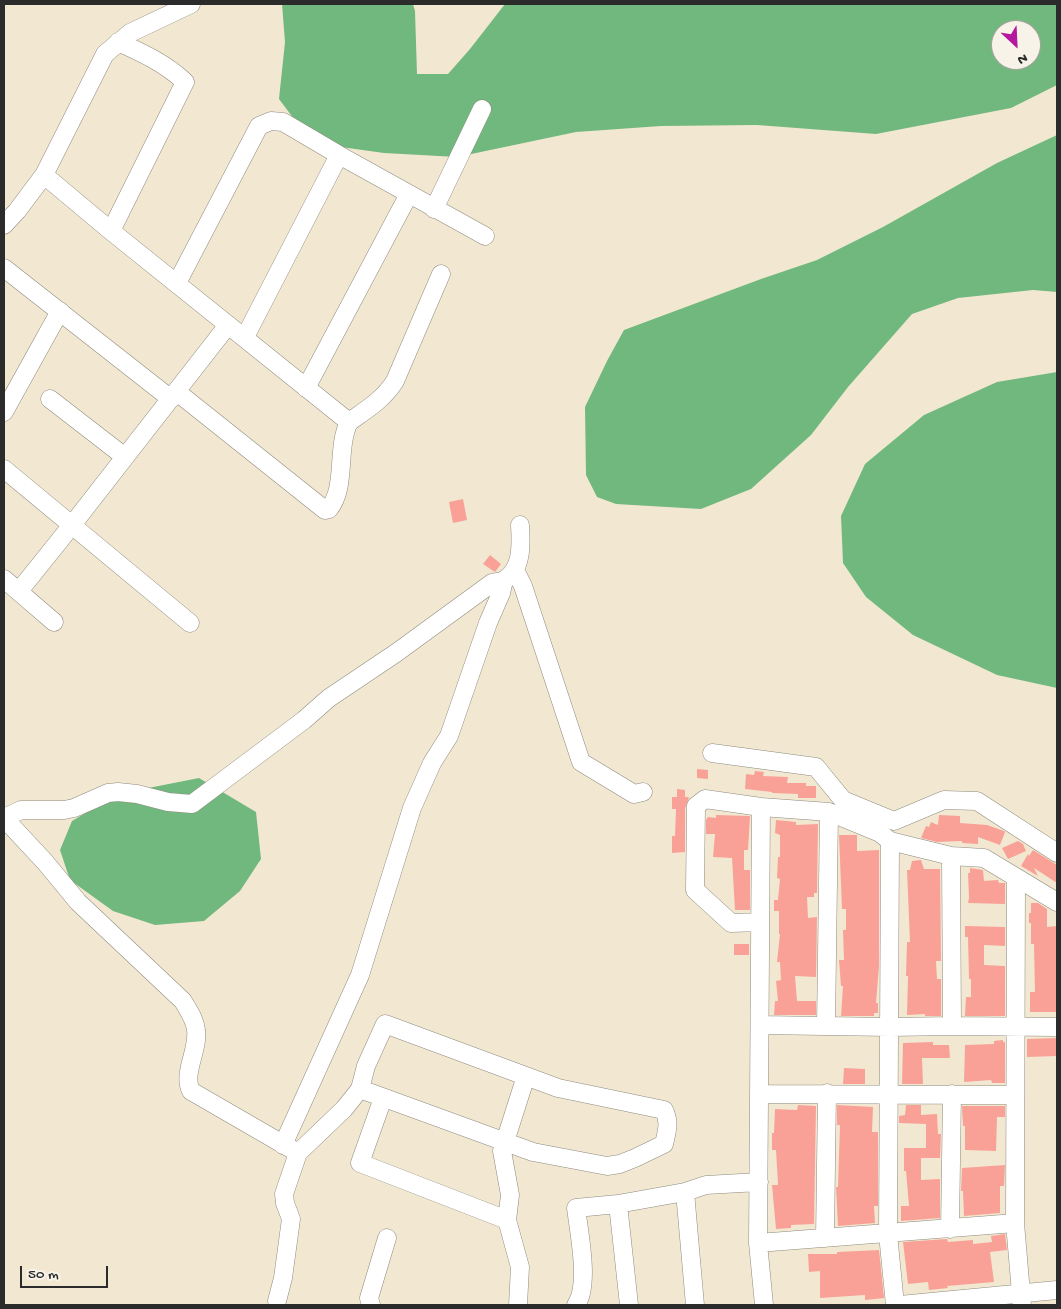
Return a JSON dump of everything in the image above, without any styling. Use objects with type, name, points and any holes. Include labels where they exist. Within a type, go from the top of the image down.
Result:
[{"type":"street","points":[[4,225],[44,175],[105,54],[130,33],[191,4]]},
{"type":"street","points":[[111,231],[185,82],[175,72],[152,58],[118,42]]},
{"type":"street","points":[[434,209],[482,109]]},
{"type":"street","points":[[177,283],[259,126],[271,121],[283,122],[434,209],[485,236]]},
{"type":"street","points":[[244,337],[339,155]]},
{"type":"street","points":[[44,175],[349,422]]},
{"type":"street","points":[[306,388],[409,194]]},
{"type":"street","points":[[4,268],[325,510],[329,509],[333,504],[337,492],[344,432],[349,422],[388,393],[442,274]]},
{"type":"street","points":[[4,412],[60,311]]},
{"type":"street","points":[[19,591],[72,526],[228,325]]},
{"type":"street","points":[[50,399],[125,458]]},
{"type":"street","points":[[4,469],[190,623]]},
{"type":"street","points":[[278,1301],[291,1219],[284,1194],[291,1149],[360,975],[412,808],[432,763],[449,736],[488,623],[510,575],[521,544],[520,525]]},
{"type":"street","points":[[510,575],[523,586],[581,762],[634,794],[643,792]]},
{"type":"street","points":[[291,1149],[190,1091],[188,1077],[196,1046],[196,1029],[183,1001],[78,902],[45,862],[4,818],[21,810],[64,810],[74,808],[108,793],[118,792],[137,794],[168,802],[192,804],[304,720],[329,698],[492,583],[510,575]]},
{"type":"street","points":[[4,579],[54,622]]},
{"type":"street","points":[[712,754],[816,767],[843,800],[894,821],[944,800],[977,801],[1057,853]]},
{"type":"street","points":[[760,922],[730,923],[695,890],[696,806],[705,799],[761,807],[829,812],[880,834],[890,841],[951,856],[984,858],[1057,902]]},
{"type":"street","points":[[761,807],[758,1243],[764,1305]]},
{"type":"street","points":[[826,1026],[829,812]]},
{"type":"street","points":[[890,841],[888,1234],[895,1305]]},
{"type":"street","points":[[951,856],[952,1026]]},
{"type":"street","points":[[1016,878],[1015,1223],[1022,1299]]},
{"type":"street","points":[[291,1149],[344,1108],[360,1088],[366,1066],[385,1024],[558,1088],[664,1110],[668,1128],[664,1144],[620,1164],[607,1166],[533,1152],[360,1088]]},
{"type":"street","points":[[760,1025],[1057,1027]]},
{"type":"street","points":[[518,1305],[520,1267],[508,1220],[510,1195],[502,1151],[526,1076]]},
{"type":"street","points":[[825,1238],[827,1093]]},
{"type":"street","points":[[760,1094],[1015,1095]]},
{"type":"street","points":[[950,1229],[952,1094]]},
{"type":"street","points":[[383,1098],[360,1163],[508,1220]]},
{"type":"street","points":[[576,1305],[583,1292],[584,1279],[576,1208],[618,1204],[685,1192],[706,1184],[759,1182]]},
{"type":"street","points":[[685,1192],[695,1305]]},
{"type":"street","points":[[618,1204],[629,1305]]},
{"type":"street","points":[[758,1243],[1015,1223]]},
{"type":"street","points":[[371,1305],[369,1298],[387,1238]]},
{"type":"street","points":[[900,1305],[1022,1299],[1057,1290]]},
{"type":"green space","points":[[282,4],[413,4],[415,11],[417,74],[448,74],[505,4],[1057,4],[1057,85],[1011,108],[876,134],[757,125],[661,126],[576,132],[457,157],[384,153],[312,143],[279,99],[285,42]]},
{"type":"green space","points":[[1057,135],[1057,292],[1033,290],[958,298],[912,314],[848,387],[811,435],[751,489],[701,509],[616,504],[597,497],[586,475],[585,407],[624,330],[817,260],[883,227],[997,163]]},
{"type":"green space","points":[[1057,372],[1057,688],[997,675],[913,635],[866,597],[843,563],[841,516],[865,464],[924,415],[997,382]]},
{"type":"green space","points":[[199,778],[256,812],[261,859],[240,891],[204,921],[155,925],[113,911],[70,880],[60,850],[72,821],[118,794]]},
{"type":"building","points":[[463,499],[467,520],[453,523],[449,502]]},
{"type":"building","points":[[490,555],[501,564],[495,572],[483,564]]},
{"type":"building","points":[[697,769],[708,770],[708,779],[697,778]]},
{"type":"building","points":[[755,771],[764,772],[763,776],[788,777],[787,783],[806,783],[806,786],[816,786],[816,798],[798,798],[798,794],[745,789],[746,774],[754,775]]},
{"type":"building","points":[[677,789],[685,790],[685,797],[689,797],[685,809],[685,852],[672,853],[672,836],[675,836],[676,809],[672,809],[672,797],[677,797]]},
{"type":"building","points":[[716,815],[750,816],[748,850],[744,850],[744,870],[750,870],[750,910],[735,910],[732,858],[713,857],[715,834],[706,834],[706,820],[708,817],[716,818]]},
{"type":"building","points":[[939,815],[960,816],[960,823],[987,825],[1005,832],[1000,845],[978,837],[978,844],[962,843],[962,841],[937,842],[921,838],[926,826],[929,827],[931,822],[938,825]]},
{"type":"building","points":[[776,820],[796,822],[796,825],[818,824],[817,893],[814,893],[814,897],[807,897],[808,918],[817,917],[816,977],[795,976],[797,1001],[816,1001],[816,1015],[774,1015],[775,1001],[778,1001],[776,981],[781,980],[780,962],[777,962],[780,934],[779,911],[774,911],[774,900],[778,900],[780,879],[777,878],[778,857],[780,857],[780,835],[775,833]]},
{"type":"building","points":[[839,835],[857,835],[857,851],[879,850],[879,966],[876,1003],[878,1003],[878,1013],[874,1013],[874,1016],[841,1016],[843,986],[841,986],[839,960],[844,960],[843,930],[846,930],[846,909],[842,909]]},
{"type":"building","points":[[1018,841],[1023,844],[1026,851],[1008,859],[1002,848]]},
{"type":"building","points":[[1033,850],[1057,865],[1057,883],[1034,868],[1038,876],[1021,866],[1028,854],[1029,856]]},
{"type":"building","points":[[921,860],[924,869],[940,869],[941,961],[936,961],[937,979],[941,979],[941,1016],[925,1016],[925,1014],[907,1015],[907,942],[910,942],[907,870],[910,870],[912,861]]},
{"type":"building","points":[[970,868],[983,870],[984,881],[998,880],[999,883],[1005,883],[1005,904],[968,903],[968,873],[970,873]]},
{"type":"building","points":[[1031,903],[1038,903],[1047,909],[1047,927],[1057,926],[1057,1012],[1030,1012],[1030,992],[1035,992],[1034,944],[1031,944],[1031,923],[1029,923]]},
{"type":"building","points":[[965,926],[1005,927],[1005,946],[984,945],[984,965],[1005,966],[1005,1016],[965,1016],[966,997],[971,997],[971,979],[969,979],[968,937],[965,937]]},
{"type":"building","points":[[734,944],[749,944],[749,955],[734,955]]},
{"type":"building","points":[[1057,1038],[1057,1056],[1027,1057],[1027,1039]]},
{"type":"building","points":[[1003,1040],[1005,1042],[1005,1083],[992,1083],[991,1080],[964,1082],[965,1045],[994,1044],[994,1041]]},
{"type":"building","points":[[933,1042],[933,1045],[949,1045],[950,1058],[922,1058],[923,1084],[902,1084],[903,1043]]},
{"type":"building","points":[[844,1068],[865,1069],[865,1084],[843,1084]]},
{"type":"building","points":[[798,1105],[816,1106],[814,1224],[791,1225],[791,1228],[776,1229],[772,1185],[778,1185],[776,1150],[772,1150],[775,1109],[797,1110]]},
{"type":"building","points":[[837,1105],[873,1107],[872,1132],[878,1132],[878,1206],[874,1206],[875,1223],[838,1226],[836,1187],[838,1187],[840,1125],[837,1125]]},
{"type":"building","points":[[906,1105],[921,1105],[921,1115],[937,1114],[938,1134],[941,1134],[940,1158],[921,1158],[921,1180],[940,1179],[940,1218],[901,1221],[901,1206],[909,1206],[906,1171],[904,1171],[904,1148],[926,1148],[926,1124],[899,1123],[899,1116],[905,1115]]},
{"type":"building","points":[[962,1106],[1005,1106],[1005,1117],[997,1117],[996,1151],[965,1150],[965,1126],[963,1126]]},
{"type":"building","points":[[1005,1165],[1004,1186],[1000,1186],[1000,1213],[964,1216],[963,1191],[961,1191],[962,1168]]},
{"type":"building","points":[[1005,1234],[1007,1250],[990,1252],[994,1282],[947,1286],[948,1288],[929,1290],[928,1282],[908,1284],[903,1242],[947,1239],[948,1242],[973,1240],[973,1244],[992,1242],[991,1236]]},
{"type":"building","points":[[879,1250],[884,1298],[865,1300],[865,1295],[820,1298],[820,1271],[809,1272],[808,1254],[837,1254],[837,1252]]}]
